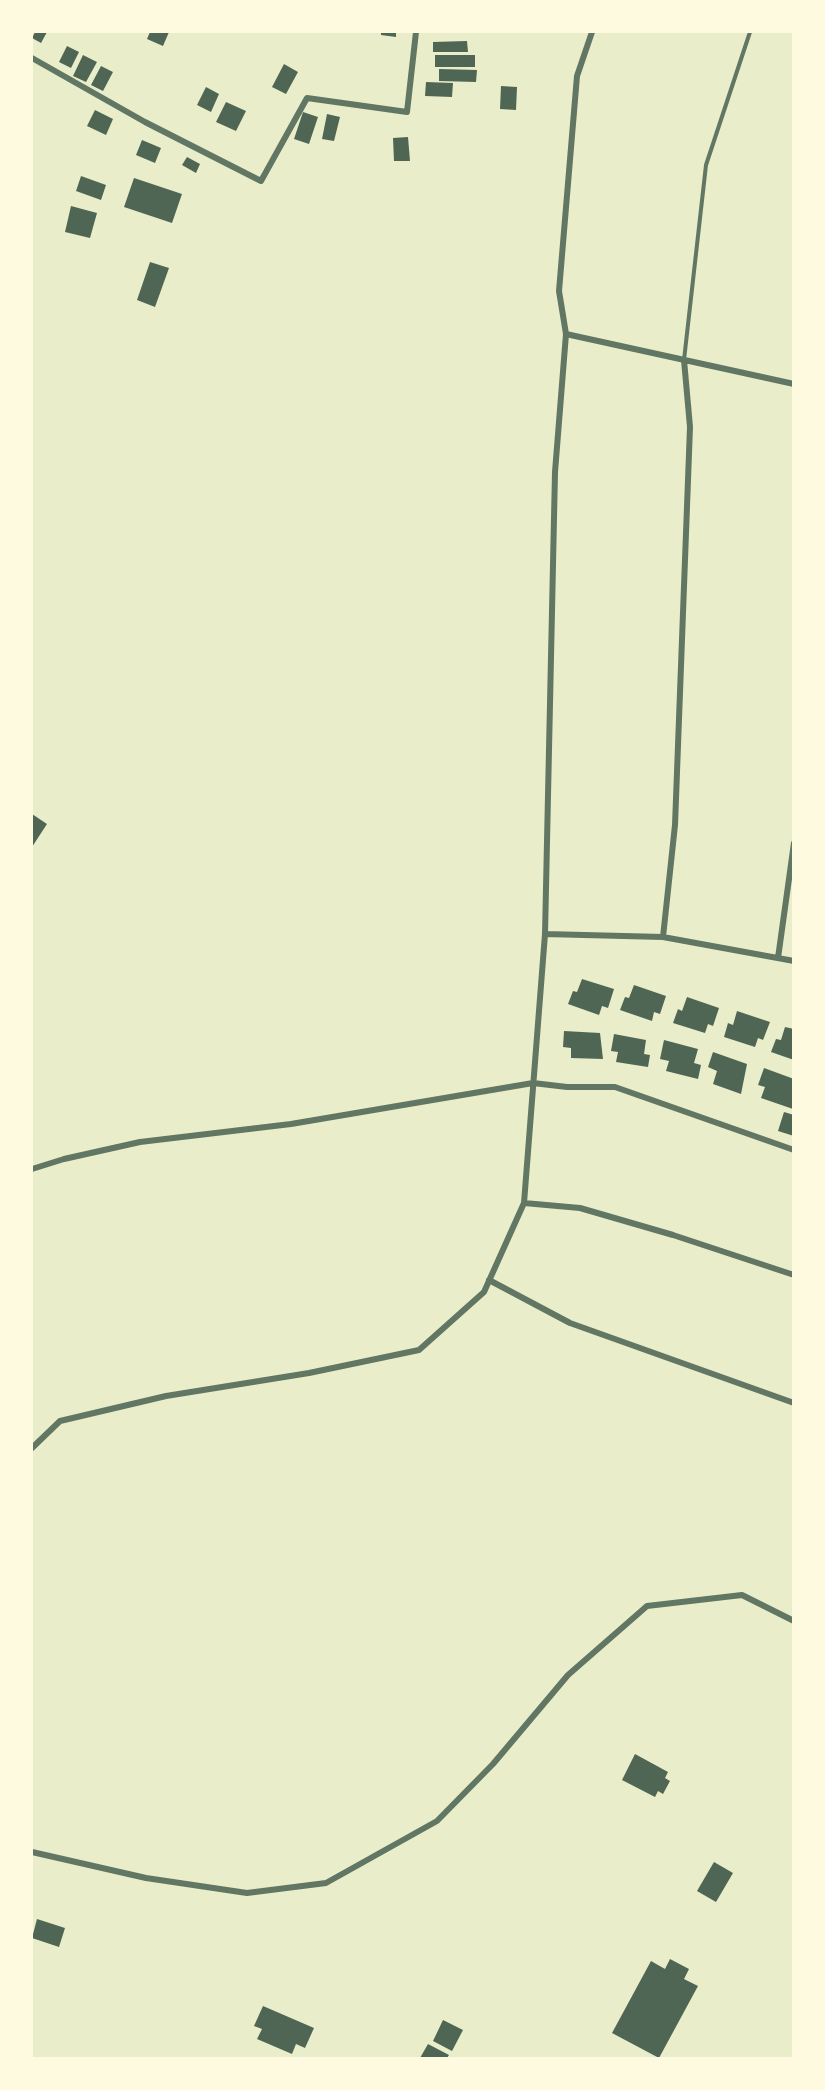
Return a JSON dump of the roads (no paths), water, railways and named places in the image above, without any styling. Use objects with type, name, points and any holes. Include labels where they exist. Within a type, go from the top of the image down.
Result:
[{"type":"street","points":[[32,58],[145,122],[261,181],[307,98],[407,112],[416,32]]},
{"type":"street","points":[[32,1448],[60,1421],[166,1396],[309,1373],[420,1350],[484,1292],[524,1203],[545,934],[555,472],[566,334],[559,291],[577,76],[592,32]]},
{"type":"street","points":[[566,334],[794,384]]},
{"type":"street","points":[[663,937],[675,825],[690,427],[684,360]]},
{"type":"street","points":[[778,958],[794,843]]},
{"type":"street","points":[[545,934],[663,937],[794,961]]},
{"type":"street","points":[[32,1169],[64,1159],[140,1142],[291,1124],[533,1083],[615,1087],[794,1150]]},
{"type":"street","points":[[524,1203],[580,1208],[673,1235],[794,1275]]},
{"type":"street","points":[[489,1280],[570,1323],[794,1403]]},
{"type":"street","points":[[32,1852],[146,1878],[247,1893],[326,1883],[437,1821],[493,1764],[568,1675],[647,1606],[742,1595],[794,1621]]},
{"type":"lane","points":[[684,360],[706,165],[750,32]]}]
